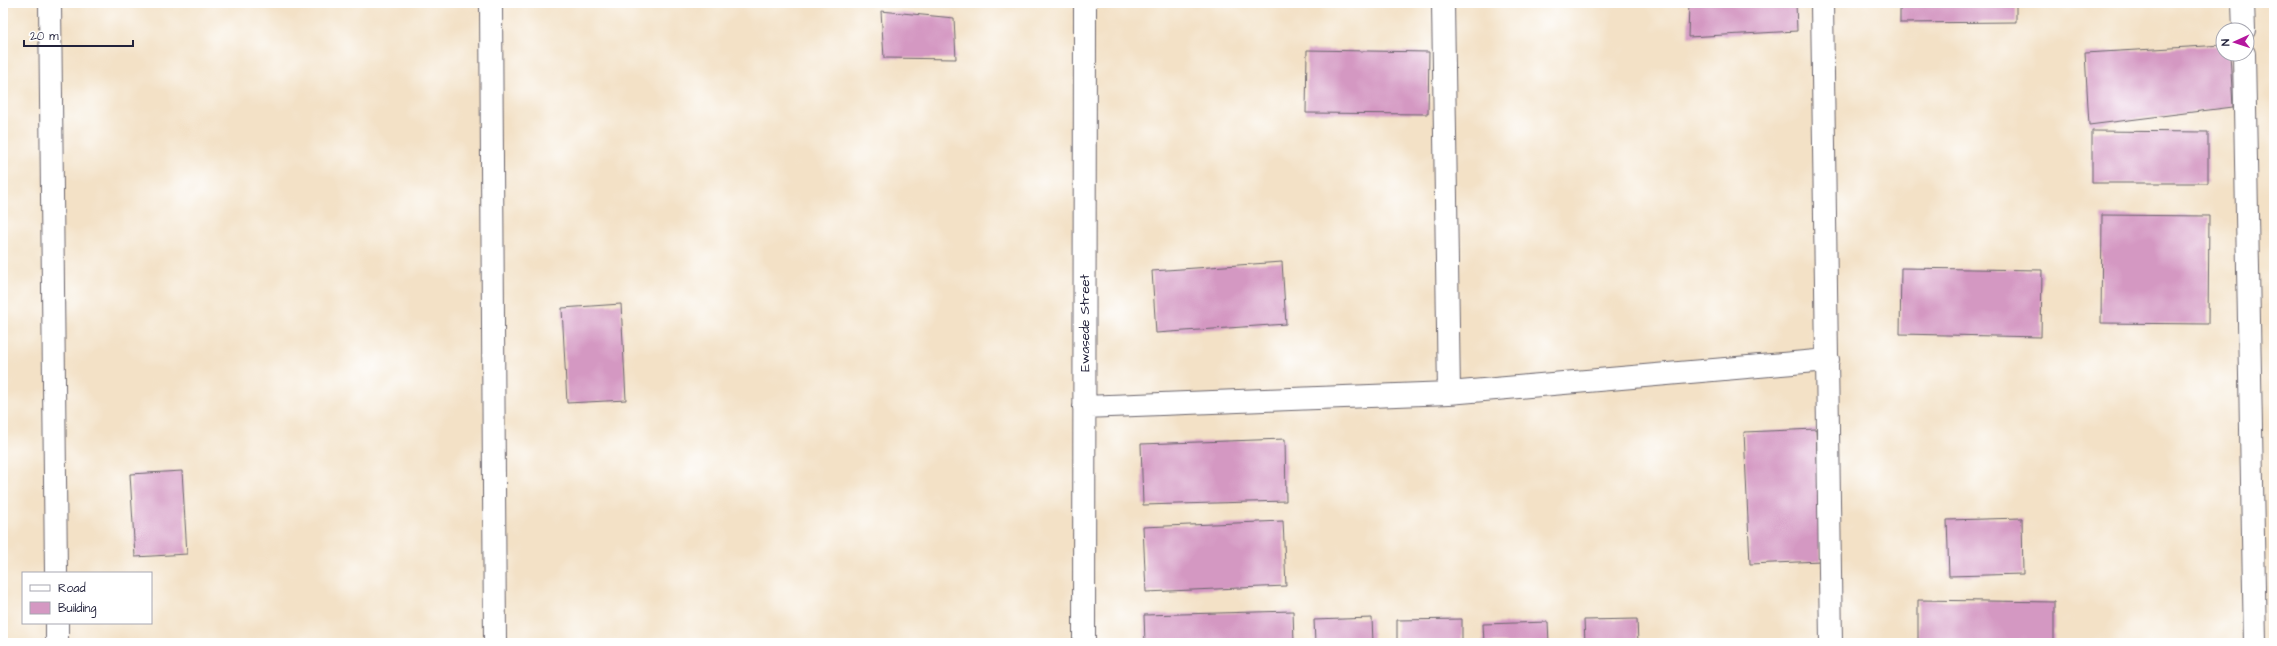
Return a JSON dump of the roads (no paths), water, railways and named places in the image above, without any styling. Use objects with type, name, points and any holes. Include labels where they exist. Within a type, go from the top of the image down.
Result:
[{"type":"street","points":[[50,3],[56,572]]},
{"type":"street","points":[[492,3],[495,643]]},
{"type":"street","name":"Ewasede Street","points":[[1084,643],[1085,3]]},
{"type":"street","points":[[1443,3],[1449,393]]},
{"type":"street","points":[[1822,3],[1832,643]]},
{"type":"street","points":[[2243,3],[2244,22]]},
{"type":"street","points":[[2244,62],[2255,643]]},
{"type":"street","points":[[1084,407],[1449,393],[1828,360]]},
{"type":"street","points":[[56,624],[57,643]]}]
